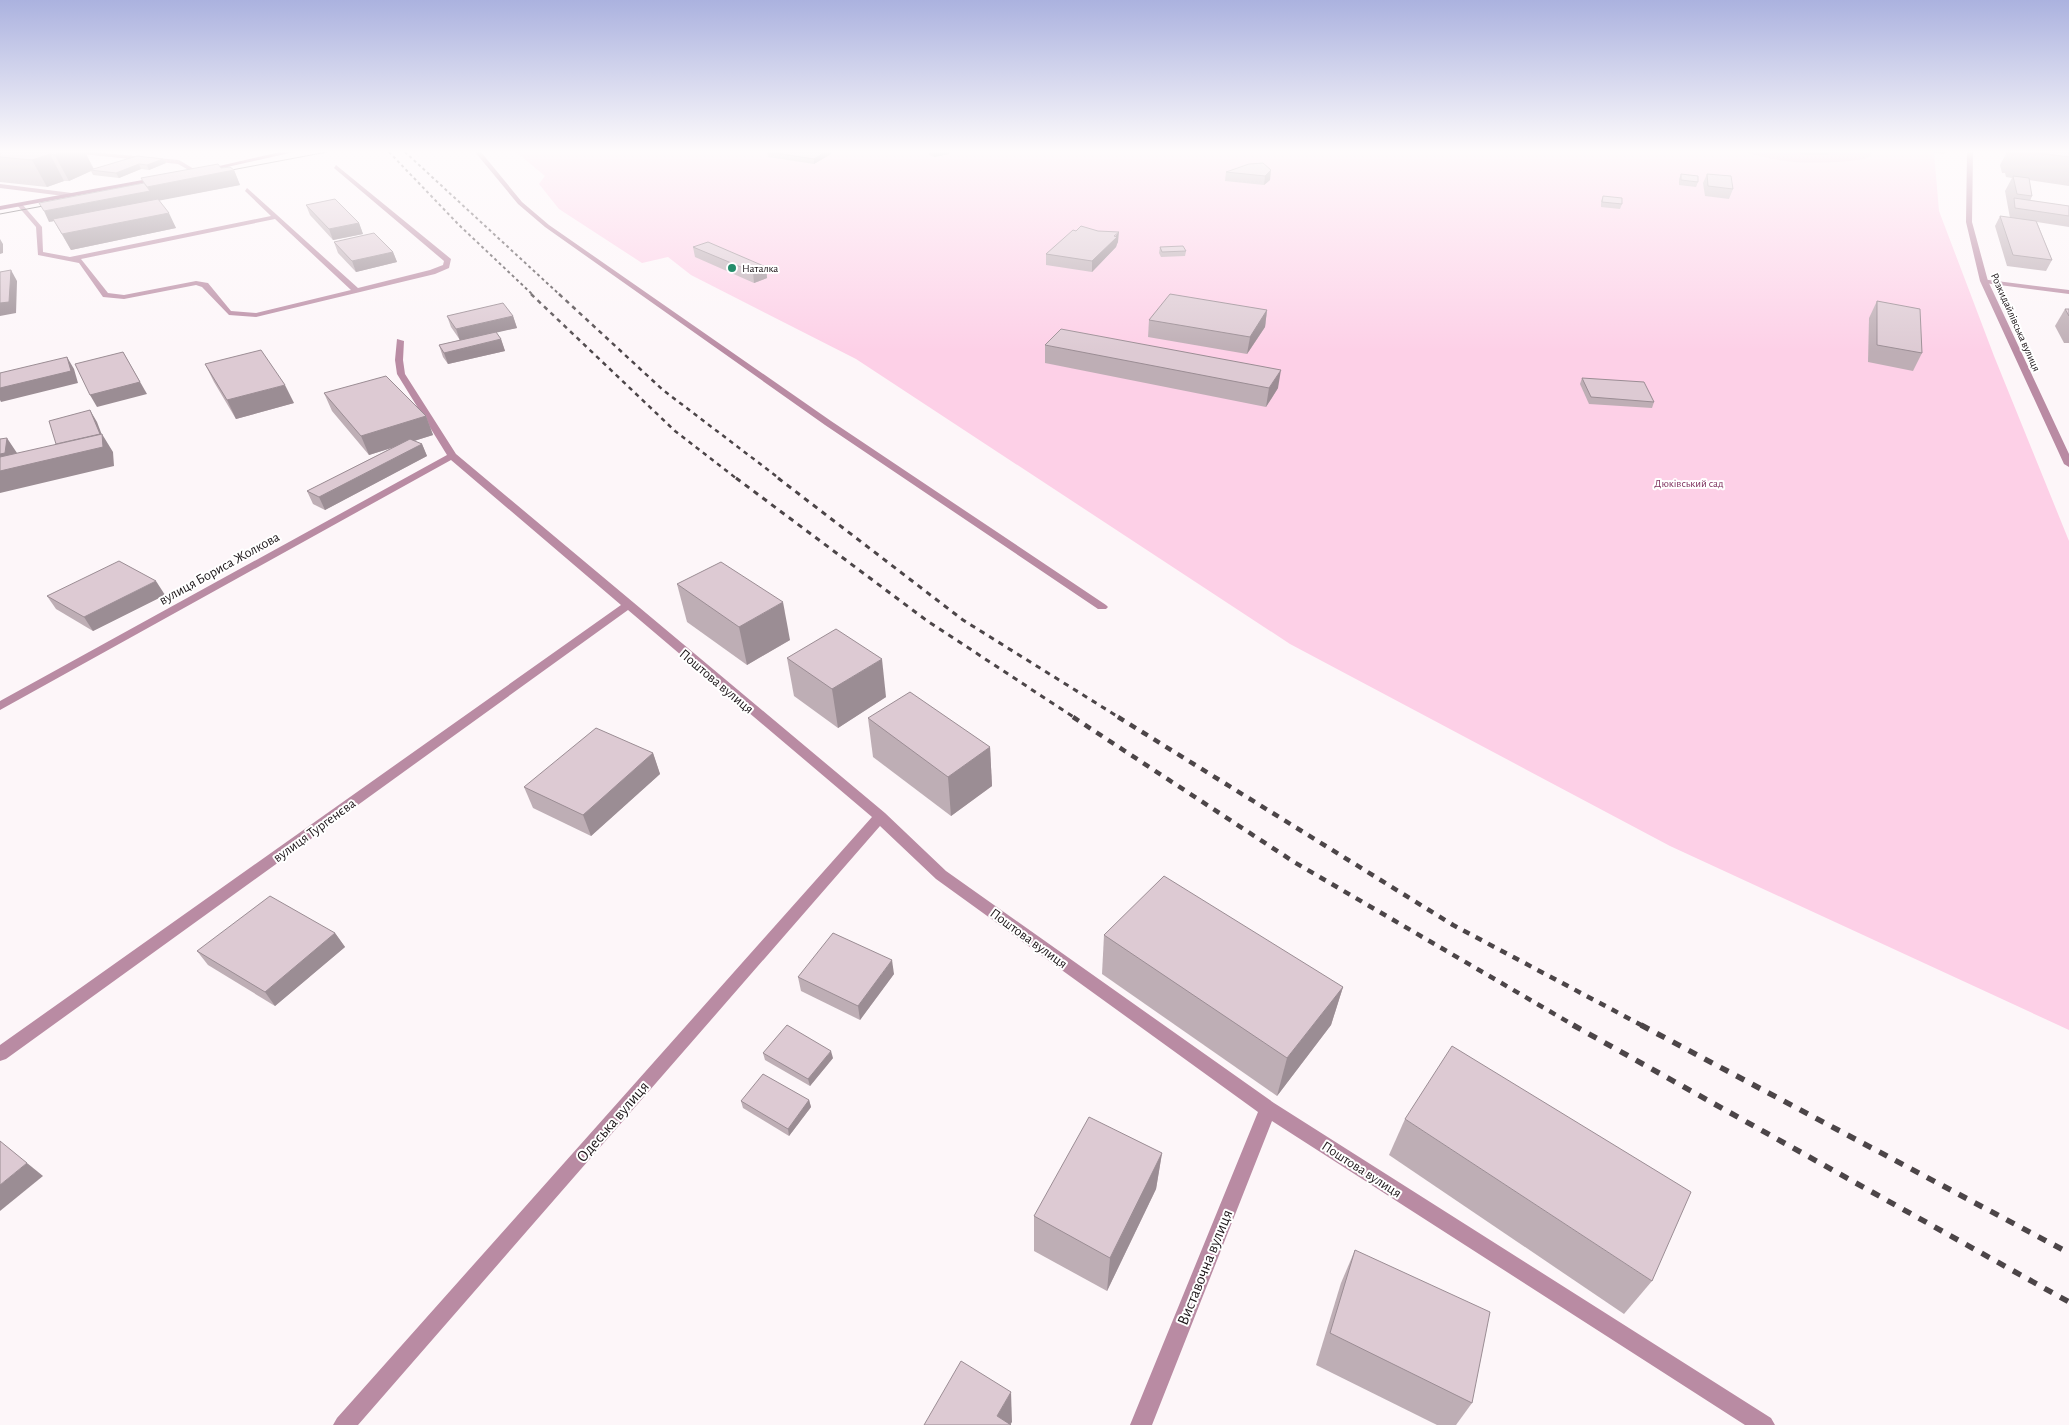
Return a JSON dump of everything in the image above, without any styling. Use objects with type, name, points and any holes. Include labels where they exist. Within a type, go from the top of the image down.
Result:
[{"type":"street","points":[[32,218],[39,227],[40,254],[81,261],[106,295],[124,296],[196,283],[205,285],[229,313],[256,315],[432,272],[446,266],[448,261],[397,218]]},
{"type":"street","points":[[71,259],[268,218]]},
{"type":"street","points":[[277,218],[357,291]]},
{"type":"street","points":[[538,218],[828,423],[1102,607]]},
{"type":"street","name":"Розкидайлівська вулиця","points":[[1969,218],[1984,281],[2069,464]]},
{"type":"street","points":[[1984,281],[2069,292]]},
{"type":"street","name":"Поштова вулиця","points":[[400,341],[398,360],[401,374],[452,456],[627,606],[880,817],[941,874],[1268,1109],[1764,1425]]},
{"type":"street","name":"вулиця Бориса Жолкова","points":[[0,706],[452,456]]},
{"type":"street","name":"вулиця Тургенєва","points":[[0,1054],[627,606]]},
{"type":"street","name":"Одеська вулиця","points":[[344,1425],[880,817]]},
{"type":"street","name":"Виставочна вулиця","points":[[1141,1425],[1268,1109]]},
{"type":"green space","name":"Дюківський сад","points":[[574,218],[1942,218],[1994,356],[2069,541],[2069,1030],[1670,846],[1290,644],[856,359],[691,275],[668,257],[642,263]]},
{"type":"building","points":[[56,218],[141,218],[62,234],[53,219]]},
{"type":"building","points":[[319,218],[354,218],[359,223],[329,229]]},
{"type":"building","points":[[2001,218],[2036,221],[2052,260],[2013,255]]},
{"type":"building","points":[[1081,226],[1098,231],[1119,232],[1114,236],[1117,237],[1092,261],[1046,254],[1073,230],[1076,231]]},
{"type":"building","points":[[374,233],[393,252],[352,261],[334,242]]},
{"type":"building","points":[[708,242],[766,267],[753,272],[693,247]]},
{"type":"building","points":[[1183,246],[1186,251],[1162,252],[1160,247]]},
{"type":"building","points":[[11,270],[9,302],[0,303],[0,272]]},
{"type":"building","points":[[1170,294],[1267,310],[1250,337],[1149,320]]},
{"type":"building","points":[[1877,301],[1920,309],[1922,353],[1877,345]]},
{"type":"building","points":[[503,303],[513,316],[456,329],[447,316]]},
{"type":"building","points":[[1061,329],[1281,370],[1269,388],[1045,345]]},
{"type":"building","points":[[496,332],[501,339],[444,353],[439,345]]},
{"type":"building","points":[[261,350],[285,385],[227,400],[205,364]]},
{"type":"building","points":[[123,352],[140,382],[90,395],[75,364]]},
{"type":"building","points":[[67,357],[71,371],[0,388],[0,373]]},
{"type":"building","points":[[386,376],[426,416],[361,436],[324,393]]},
{"type":"building","points":[[1582,378],[1644,382],[1654,402],[1591,397]]},
{"type":"building","points":[[90,410],[100,434],[56,444],[49,421]]},
{"type":"building","points":[[102,434],[103,447],[0,471],[0,457]]},
{"type":"building","points":[[7,438],[5,453],[0,454],[0,439]]},
{"type":"building","points":[[410,439],[422,444],[319,497],[307,491]]},
{"type":"building","points":[[119,561],[156,581],[84,617],[47,596]]},
{"type":"building","points":[[721,562],[783,602],[739,627],[677,584]]},
{"type":"building","points":[[836,629],[882,659],[832,689],[787,658]]},
{"type":"building","points":[[910,692],[990,747],[948,777],[868,718]]},
{"type":"building","points":[[596,728],[653,753],[583,815],[524,787]]},
{"type":"building","points":[[1164,876],[1343,987],[1287,1058],[1104,935]]},
{"type":"building","points":[[270,896],[335,933],[265,992],[197,951]]},
{"type":"building","points":[[833,933],[892,960],[858,1006],[798,977]]},
{"type":"building","points":[[787,1025],[831,1051],[808,1079],[763,1053]]},
{"type":"building","points":[[1452,1046],[1691,1192],[1652,1281],[1405,1119]]},
{"type":"building","points":[[763,1074],[809,1100],[788,1129],[741,1101]]},
{"type":"building","points":[[1089,1117],[1162,1153],[1110,1258],[1034,1216]]},
{"type":"building","points":[[0,1141],[27,1163],[0,1185]]},
{"type":"building","points":[[1355,1250],[1490,1312],[1472,1403],[1330,1333]]},
{"type":"building","points":[[961,1361],[1011,1392],[997,1416],[1011,1425],[924,1425]]},
{"type":"railway","points":[[453,218],[533,295]]},
{"type":"railway","points":[[477,218],[560,295]]},
{"type":"railway","points":[[531,294],[675,431],[737,479]]},
{"type":"railway","points":[[559,294],[663,390],[780,479]]},
{"type":"railway","points":[[736,478],[926,620],[1075,718]]},
{"type":"railway","points":[[778,478],[963,620],[1120,718]]},
{"type":"railway","points":[[1073,717],[1294,862],[1575,1026]]},
{"type":"railway","points":[[1118,717],[1453,925],[1643,1026]]},
{"type":"railway","points":[[1573,1025],[2069,1302]]},
{"type":"railway","points":[[1641,1025],[2069,1253]]},
{"type":"place","name":"Наталка","points":[[732,268]]}]
